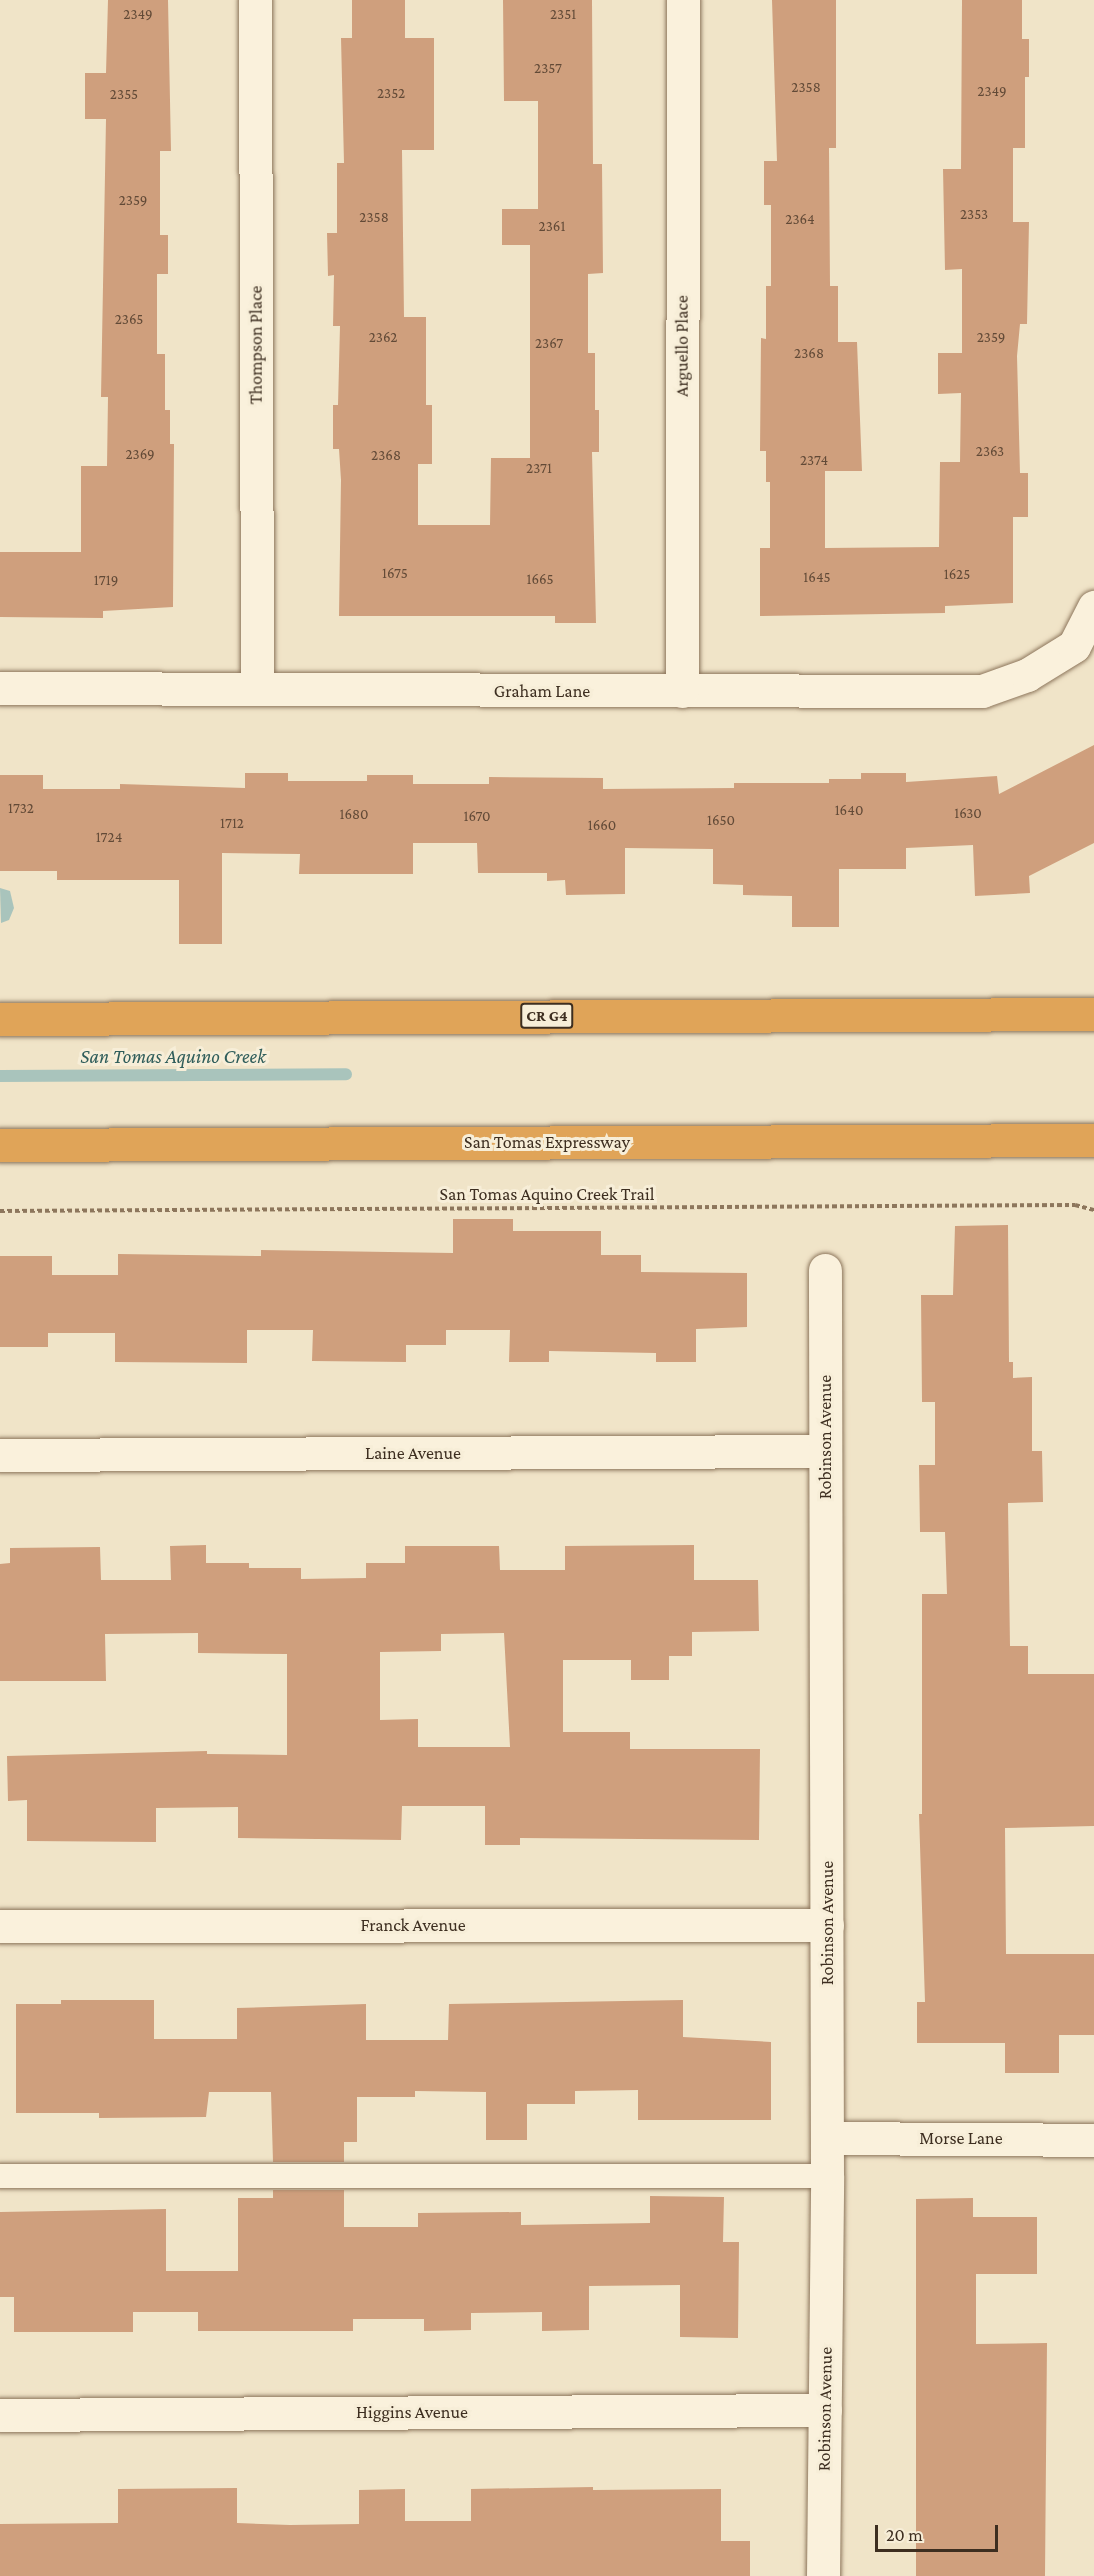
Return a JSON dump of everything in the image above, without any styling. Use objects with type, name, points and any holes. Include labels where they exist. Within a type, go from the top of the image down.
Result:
[{"type":"highway","name":"CR G4","points":[[0,1019],[1094,1014]]},
{"type":"highway","name":"San Tomas Expressway","points":[[0,1145],[1094,1140]]},
{"type":"street","name":"Thompson Place","points":[[255,0],[257,690]]},
{"type":"street","name":"Arguello Place","points":[[682,691],[683,0]]},
{"type":"street","name":"Graham Lane","points":[[0,688],[982,691],[1027,675],[1074,646],[1094,607]]},
{"type":"street","name":"Robinson Avenue","points":[[823,2576],[827,2176],[825,1270]]},
{"type":"street","name":"Laine Avenue","points":[[0,1455],[825,1451]]},
{"type":"street","name":"Franck Avenue","points":[[0,1926],[827,1925]]},
{"type":"street","name":"Morse Lane","points":[[827,2138],[1094,2140]]},
{"type":"street","name":"Higgins Avenue","points":[[0,2415],[825,2410]]},
{"type":"lane","points":[[0,2176],[827,2176]]},
{"type":"path","name":"San Tomas Aquino Creek Trail","points":[[0,1210],[1074,1205],[1094,1210]]},
{"type":"water","points":[[0,888],[10,891],[14,908],[9,920],[1,923]]},
{"type":"building","points":[[108,0],[168,0],[171,151],[160,151],[160,235],[168,235],[168,274],[157,274],[157,354],[165,354],[165,410],[170,410],[170,444],[174,444],[173,607],[103,611],[103,618],[0,617],[0,552],[81,552],[81,466],[107,466],[108,397],[101,397],[106,119],[85,119],[85,73],[106,73]]},
{"type":"building","points":[[352,0],[405,0],[405,38],[434,38],[434,150],[402,150],[404,317],[426,317],[426,405],[432,405],[432,464],[418,464],[418,525],[490,525],[491,458],[530,458],[530,245],[502,245],[502,209],[538,209],[538,101],[504,101],[503,0],[592,0],[593,164],[602,164],[603,273],[588,274],[588,353],[595,353],[595,410],[599,410],[599,452],[592,452],[596,623],[555,623],[555,616],[339,616],[341,480],[339,449],[333,449],[333,405],[338,405],[340,326],[333,326],[334,275],[328,276],[327,233],[337,233],[337,163],[344,163],[341,38],[352,38]]},
{"type":"building","points":[[772,0],[836,0],[836,148],[829,148],[830,286],[838,286],[838,342],[857,342],[862,471],[825,471],[825,548],[939,547],[940,462],[960,462],[961,393],[938,394],[938,353],[962,353],[962,269],[945,270],[943,169],[961,169],[962,0],[1022,0],[1022,39],[1029,39],[1029,77],[1025,77],[1025,148],[1013,148],[1013,222],[1029,222],[1027,324],[1020,324],[1017,356],[1020,473],[1028,473],[1028,517],[1013,517],[1013,603],[945,606],[945,613],[760,616],[760,548],[770,548],[770,482],[766,482],[766,451],[760,451],[761,338],[766,339],[766,286],[771,286],[771,205],[764,205],[764,161],[777,161]]},
{"type":"building","points":[[1094,745],[1094,843],[1029,876],[1030,893],[975,896],[973,845],[906,848],[906,869],[839,869],[839,927],[792,927],[792,896],[743,895],[743,885],[713,884],[713,849],[625,848],[625,894],[566,895],[565,880],[547,881],[547,873],[478,873],[477,843],[413,843],[413,874],[299,874],[300,854],[222,853],[222,944],[179,944],[179,880],[57,880],[57,871],[0,871],[0,775],[43,775],[43,789],[120,789],[120,784],[245,788],[245,773],[288,773],[288,781],[367,781],[367,775],[413,775],[413,784],[489,784],[489,777],[603,778],[603,789],[734,788],[734,783],[829,783],[829,779],[861,779],[861,773],[906,773],[906,782],[997,776],[999,794]]},
{"type":"building","points":[[453,1219],[513,1219],[513,1231],[601,1231],[601,1255],[641,1255],[641,1272],[747,1273],[747,1327],[696,1329],[696,1362],[656,1362],[656,1353],[549,1351],[549,1362],[509,1362],[510,1330],[446,1330],[446,1345],[406,1345],[406,1362],[312,1361],[313,1330],[247,1330],[247,1363],[115,1362],[115,1333],[48,1333],[48,1347],[0,1347],[0,1256],[52,1256],[52,1275],[118,1275],[118,1254],[261,1256],[261,1250],[453,1253]]},
{"type":"building","points":[[1008,1225],[1009,1362],[1013,1362],[1013,1378],[1032,1377],[1032,1451],[1042,1451],[1043,1502],[1008,1503],[1010,1646],[1028,1646],[1028,1674],[1094,1674],[1094,1826],[1005,1828],[1006,1954],[1094,1954],[1094,2035],[1059,2035],[1059,2073],[1005,2073],[1005,2043],[917,2043],[917,2002],[925,2002],[919,1814],[922,1814],[922,1594],[947,1594],[945,1532],[920,1532],[919,1465],[935,1465],[935,1402],[922,1402],[921,1295],[953,1295],[955,1226]]},
{"type":"building","points":[[206,1545],[206,1563],[249,1563],[249,1568],[301,1568],[301,1579],[366,1578],[366,1563],[405,1563],[405,1546],[499,1546],[500,1570],[565,1570],[565,1546],[694,1545],[694,1580],[758,1580],[759,1631],[692,1632],[692,1656],[669,1656],[669,1680],[631,1680],[631,1660],[563,1660],[563,1732],[630,1732],[630,1749],[760,1749],[759,1840],[520,1838],[520,1845],[485,1845],[485,1806],[402,1806],[401,1840],[238,1838],[238,1807],[156,1808],[156,1842],[27,1841],[27,1800],[8,1801],[7,1756],[207,1751],[207,1754],[287,1755],[287,1654],[198,1653],[198,1633],[105,1634],[106,1681],[0,1681],[0,1564],[10,1563],[10,1548],[100,1547],[101,1580],[171,1580],[170,1546]],"holes":[[[504,1633],[510,1747],[418,1747],[418,1719],[380,1720],[380,1652],[441,1651],[441,1634]]]},
{"type":"building","points":[[61,2000],[154,2000],[154,2039],[237,2039],[237,2008],[366,2004],[366,2040],[448,2040],[449,2004],[683,2000],[683,2037],[771,2042],[771,2120],[638,2120],[638,2090],[575,2091],[575,2104],[527,2104],[527,2140],[486,2140],[486,2092],[415,2091],[415,2097],[357,2097],[357,2142],[344,2142],[344,2162],[273,2162],[271,2092],[209,2092],[206,2117],[99,2118],[99,2113],[16,2113],[16,2004],[61,2004]]},
{"type":"building","points":[[273,2190],[344,2190],[344,2227],[418,2227],[418,2213],[521,2212],[521,2225],[650,2223],[650,2196],[724,2197],[723,2242],[739,2242],[738,2338],[680,2337],[680,2285],[589,2286],[589,2330],[542,2331],[542,2312],[471,2313],[471,2330],[424,2331],[424,2319],[353,2319],[353,2331],[198,2331],[198,2312],[133,2312],[133,2332],[14,2332],[14,2297],[0,2297],[0,2212],[166,2209],[166,2271],[238,2271],[238,2198],[273,2198]]},
{"type":"building","points":[[973,2198],[973,2217],[1037,2217],[1037,2274],[976,2274],[976,2344],[1047,2343],[1045,2576],[916,2576],[916,2199]]},
{"type":"building","points":[[593,2487],[593,2490],[721,2489],[721,2541],[750,2541],[750,2576],[0,2576],[0,2524],[118,2523],[118,2489],[237,2488],[237,2523],[290,2525],[359,2524],[359,2490],[405,2489],[405,2521],[471,2521],[471,2489]]},
{"type":"waterway","name":"San Tomas Aquino Creek","points":[[0,1076],[346,1074]]}]
